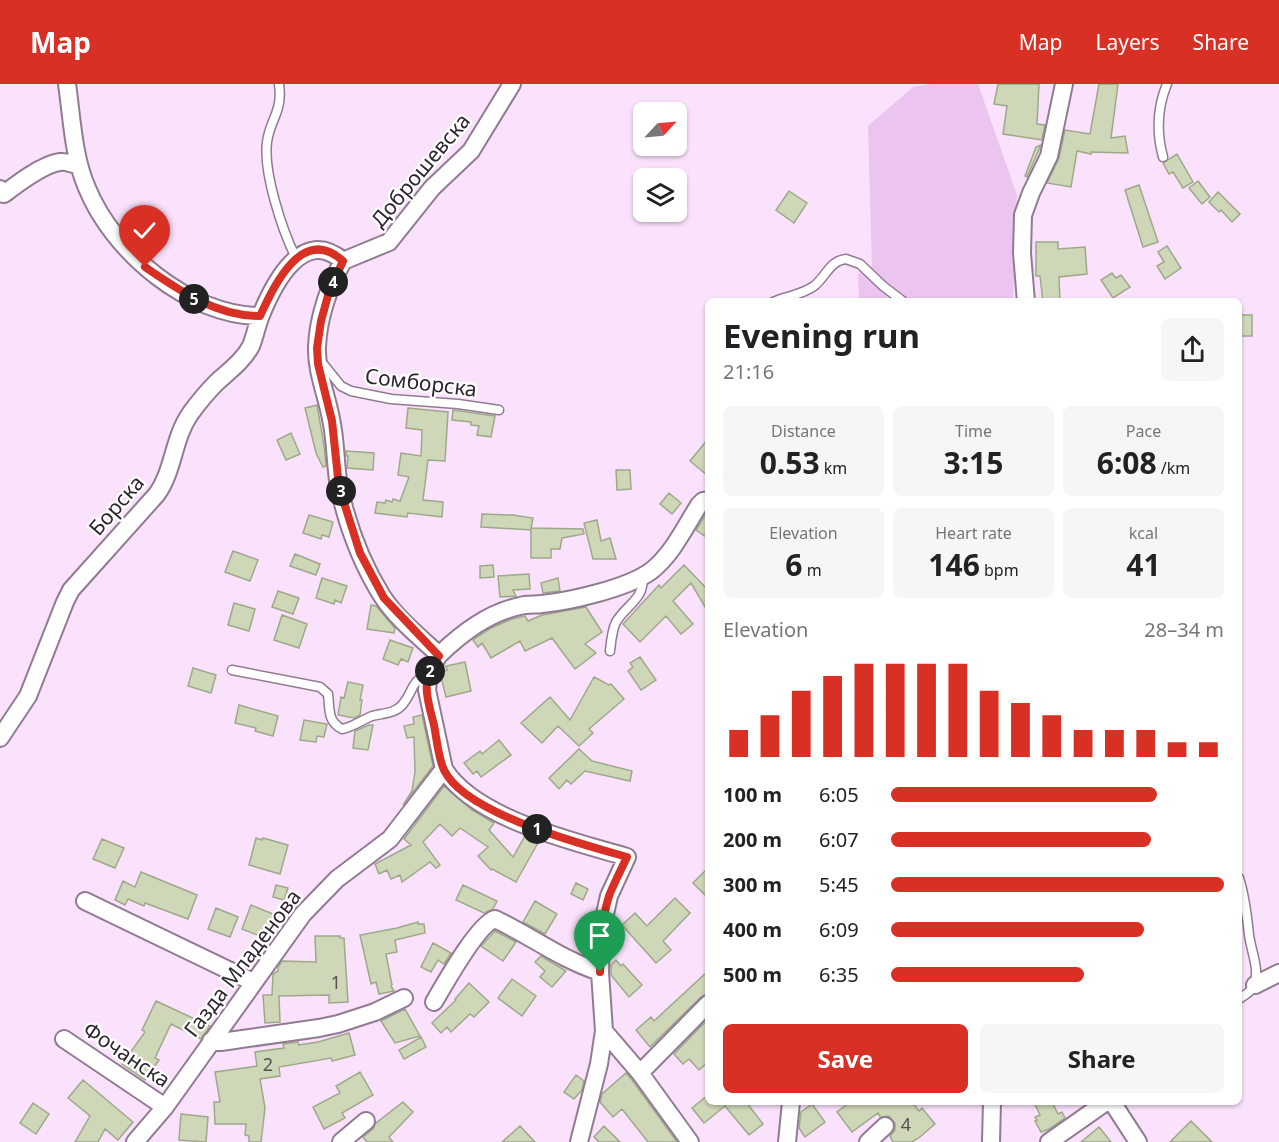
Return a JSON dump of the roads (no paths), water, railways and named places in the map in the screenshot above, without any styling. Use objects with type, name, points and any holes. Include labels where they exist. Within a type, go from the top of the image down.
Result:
[{"type":"street","points":[[67,84],[79,165],[86,186],[103,219],[121,243],[145,267],[175,288],[205,304],[235,313],[260,316]]},
{"type":"street","name":"Доброшевска","points":[[343,261],[389,242],[432,188],[471,151],[512,84]]},
{"type":"street","points":[[1026,298],[1022,253],[1023,215],[1028,199],[1049,156],[1064,84]]},
{"type":"street","points":[[1,194],[56,163],[79,165]]},
{"type":"street","points":[[296,258],[318,250],[335,254],[343,261],[329,292],[321,321],[318,357],[332,421],[339,487],[360,553],[384,598],[439,656]]},
{"type":"street","name":"Борска","points":[[0,738],[27,696],[64,602],[71,590],[158,494],[166,481],[182,427],[206,393],[242,359],[251,345],[260,316],[277,282],[296,258]]},
{"type":"street","points":[[579,1142],[599,1064],[604,1031],[600,972],[601,937],[609,896],[627,857],[533,827],[474,800],[463,792],[444,769],[427,690],[429,671],[439,656],[474,626],[502,611],[522,605],[569,600],[612,588],[642,576],[661,561],[699,505],[705,501]]},
{"type":"street","name":"Газда Младенова","points":[[135,1142],[165,1107],[303,914],[337,879],[390,839],[444,769]]},
{"type":"street","points":[[85,901],[253,982]]},
{"type":"street","points":[[434,1002],[455,966],[479,932],[490,920],[495,919],[563,957],[600,972]]},
{"type":"street","points":[[1255,985],[1279,973]]},
{"type":"street","points":[[212,1041],[221,1042],[319,1028],[352,1020],[404,998]]},
{"type":"street","points":[[640,1073],[705,1007]]},
{"type":"street","points":[[604,1031],[640,1073],[690,1142]]},
{"type":"street","name":"Фочанска","points":[[64,1039],[165,1107]]},
{"type":"street","points":[[787,1142],[791,1105]]},
{"type":"street","points":[[991,1142],[992,1105]]},
{"type":"street","points":[[1049,1142],[1102,1105]]},
{"type":"street","points":[[1114,1105],[1138,1142]]},
{"type":"street","points":[[340,1142],[366,1121]]},
{"type":"street","points":[[868,1142],[885,1126]]},
{"type":"lane","points":[[279,84],[279,106],[267,140],[267,158],[275,200],[296,258]]},
{"type":"lane","points":[[1163,157],[1159,136],[1159,116],[1167,84]]},
{"type":"lane","points":[[785,298],[808,290],[823,277],[832,264],[846,259],[860,264],[882,286],[898,298]]},
{"type":"lane","name":"Сомборска","points":[[318,357],[341,386],[351,391],[391,399],[458,404],[499,410]]},
{"type":"lane","points":[[610,651],[617,620],[640,595],[644,585],[642,576]]},
{"type":"lane","points":[[232,670],[320,687],[328,694],[329,715],[334,725],[342,729],[352,727],[374,716],[394,712],[403,704],[416,680],[429,671]]},
{"type":"lane","points":[[1242,888],[1257,971],[1255,985],[1242,997]]}]
